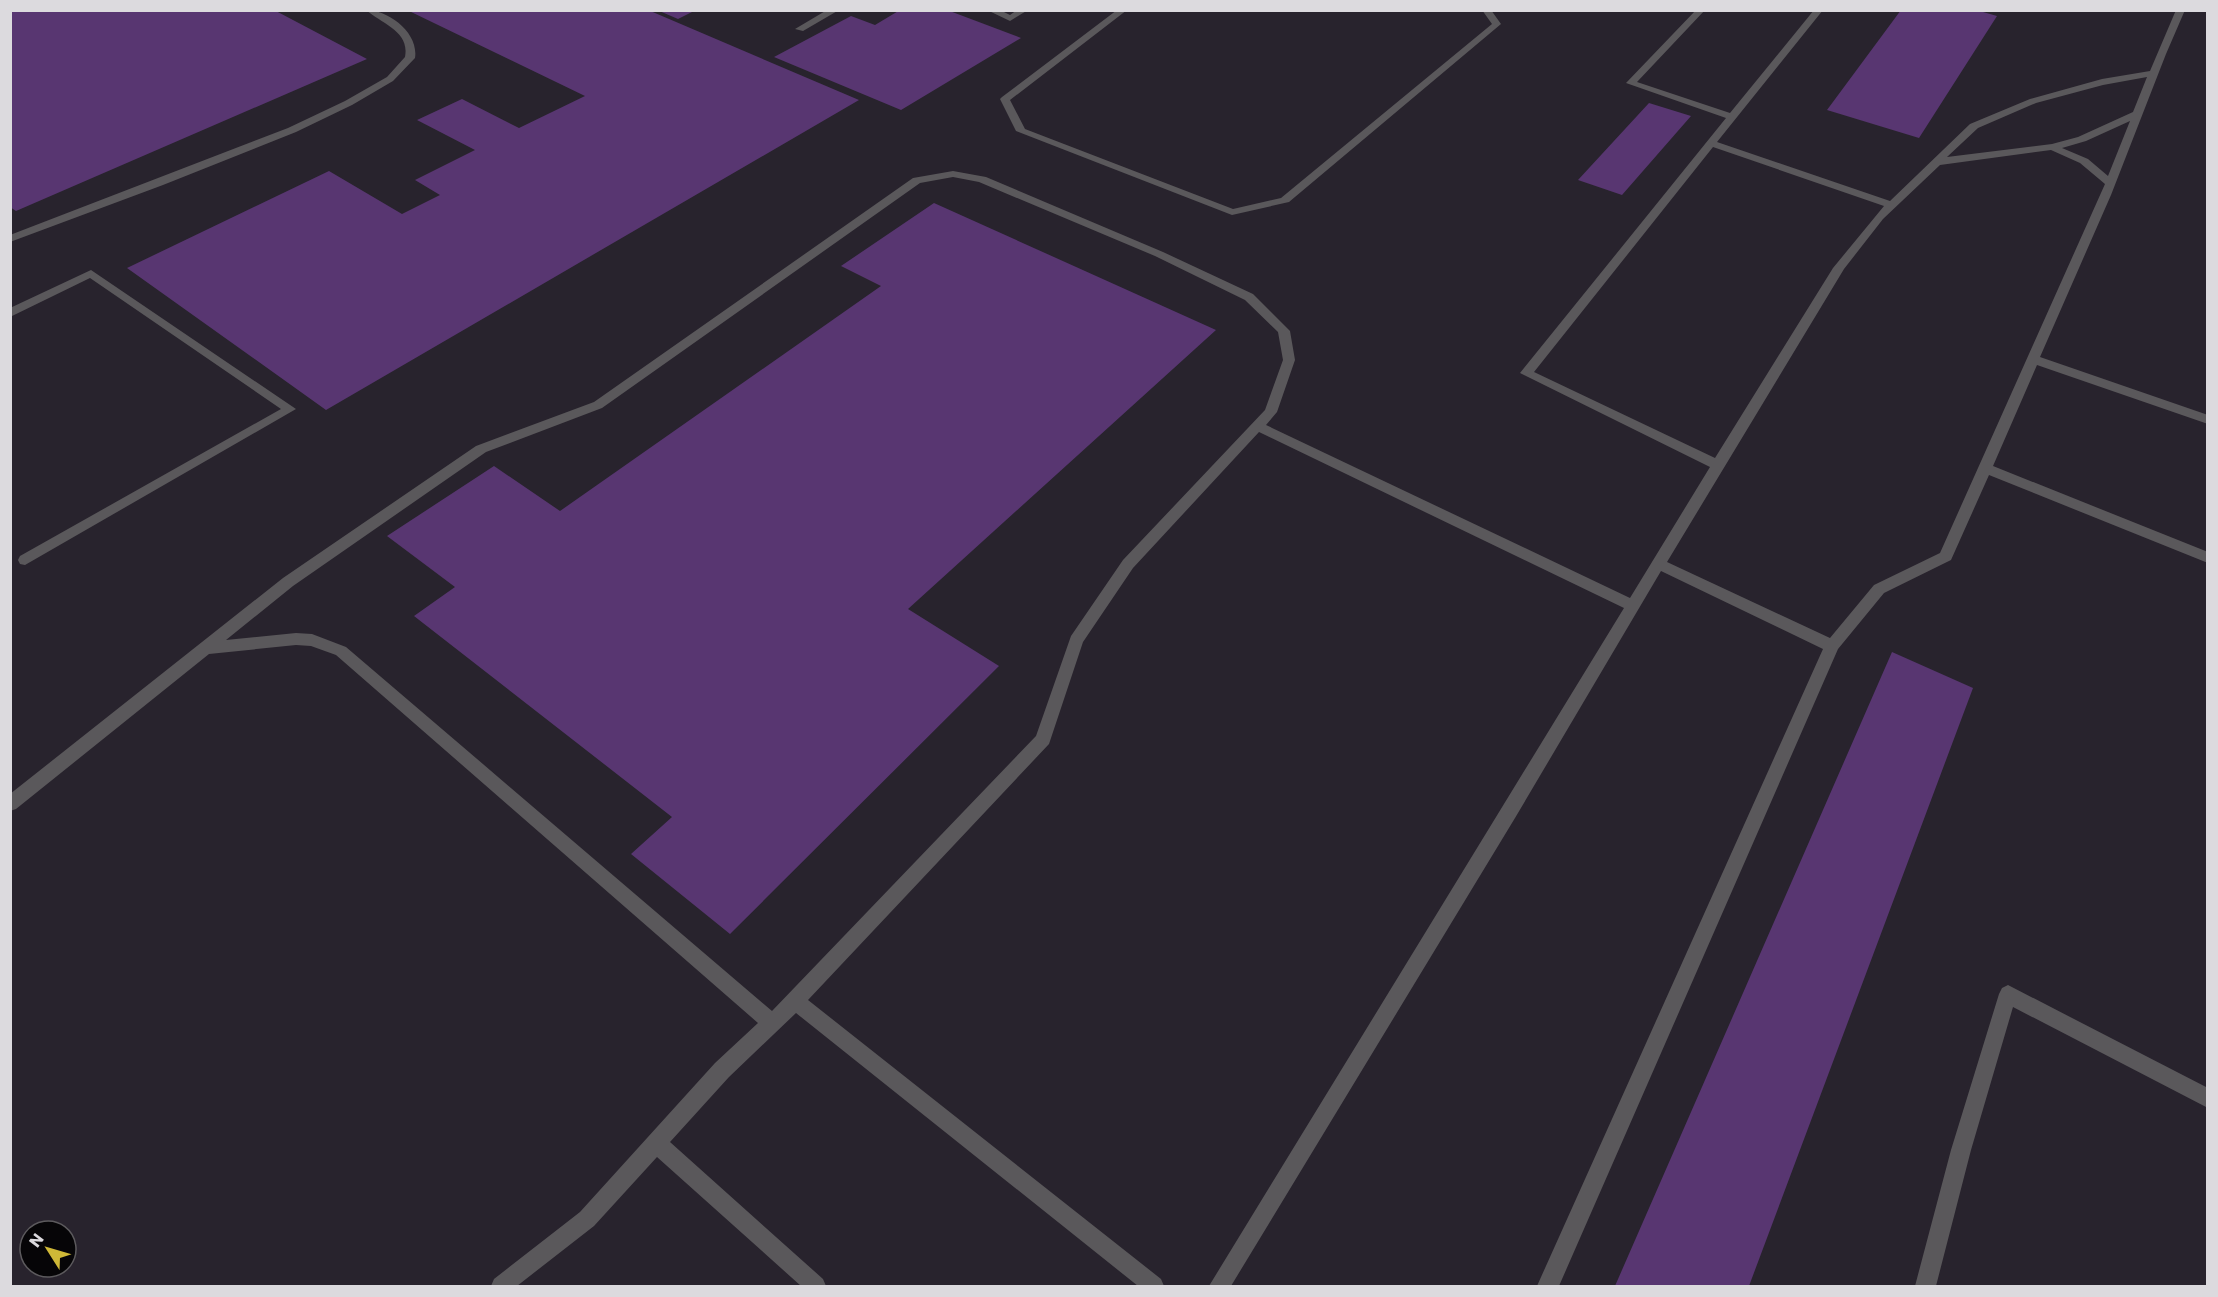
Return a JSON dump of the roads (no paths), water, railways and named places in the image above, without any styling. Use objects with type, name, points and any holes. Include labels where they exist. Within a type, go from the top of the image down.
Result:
[{"type":"lane","points":[[10,239],[236,153],[350,104],[384,85],[402,71],[411,56],[410,44],[403,31],[370,10]]},
{"type":"lane","points":[[801,29],[835,10]]},
{"type":"lane","points":[[991,10],[1011,18],[1024,10]]},
{"type":"lane","points":[[1123,10],[1005,99],[1021,130],[1232,212],[1285,200],[1497,24],[1486,10]]},
{"type":"lane","points":[[1701,10],[1631,83],[1733,117]]},
{"type":"lane","points":[[1718,465],[1526,373],[1820,10]]},
{"type":"lane","points":[[1548,1287],[1832,646],[1879,589],[1946,556],[2110,183],[2181,10]]},
{"type":"lane","points":[[1219,1287],[1839,268],[1879,217],[1974,126],[2033,101],[2102,82],[2154,73]]},
{"type":"lane","points":[[1936,162],[2052,147],[2082,139],[2138,114]]},
{"type":"lane","points":[[1711,143],[1892,205]]},
{"type":"lane","points":[[2052,147],[2084,160],[2110,183]]},
{"type":"lane","points":[[10,804],[288,582],[481,449],[598,405],[917,180],[953,174],[982,179],[1160,254],[1249,297],[1284,331],[1289,360],[1271,412],[1128,564],[1076,640],[1043,739],[795,1001],[722,1070],[587,1219],[501,1287]]},
{"type":"lane","points":[[10,313],[91,273],[290,409],[25,560]]},
{"type":"lane","points":[[2033,359],[2208,420]]},
{"type":"lane","points":[[1259,426],[1633,606]]},
{"type":"lane","points":[[1985,468],[2208,558]]},
{"type":"lane","points":[[1659,564],[1832,646]]},
{"type":"lane","points":[[205,648],[296,639],[312,640],[341,651],[772,1023]]},
{"type":"lane","points":[[1925,1287],[1961,1150],[2008,994],[2208,1098]]},
{"type":"lane","points":[[795,1001],[1154,1287]]},
{"type":"lane","points":[[656,1143],[816,1287]]}]
